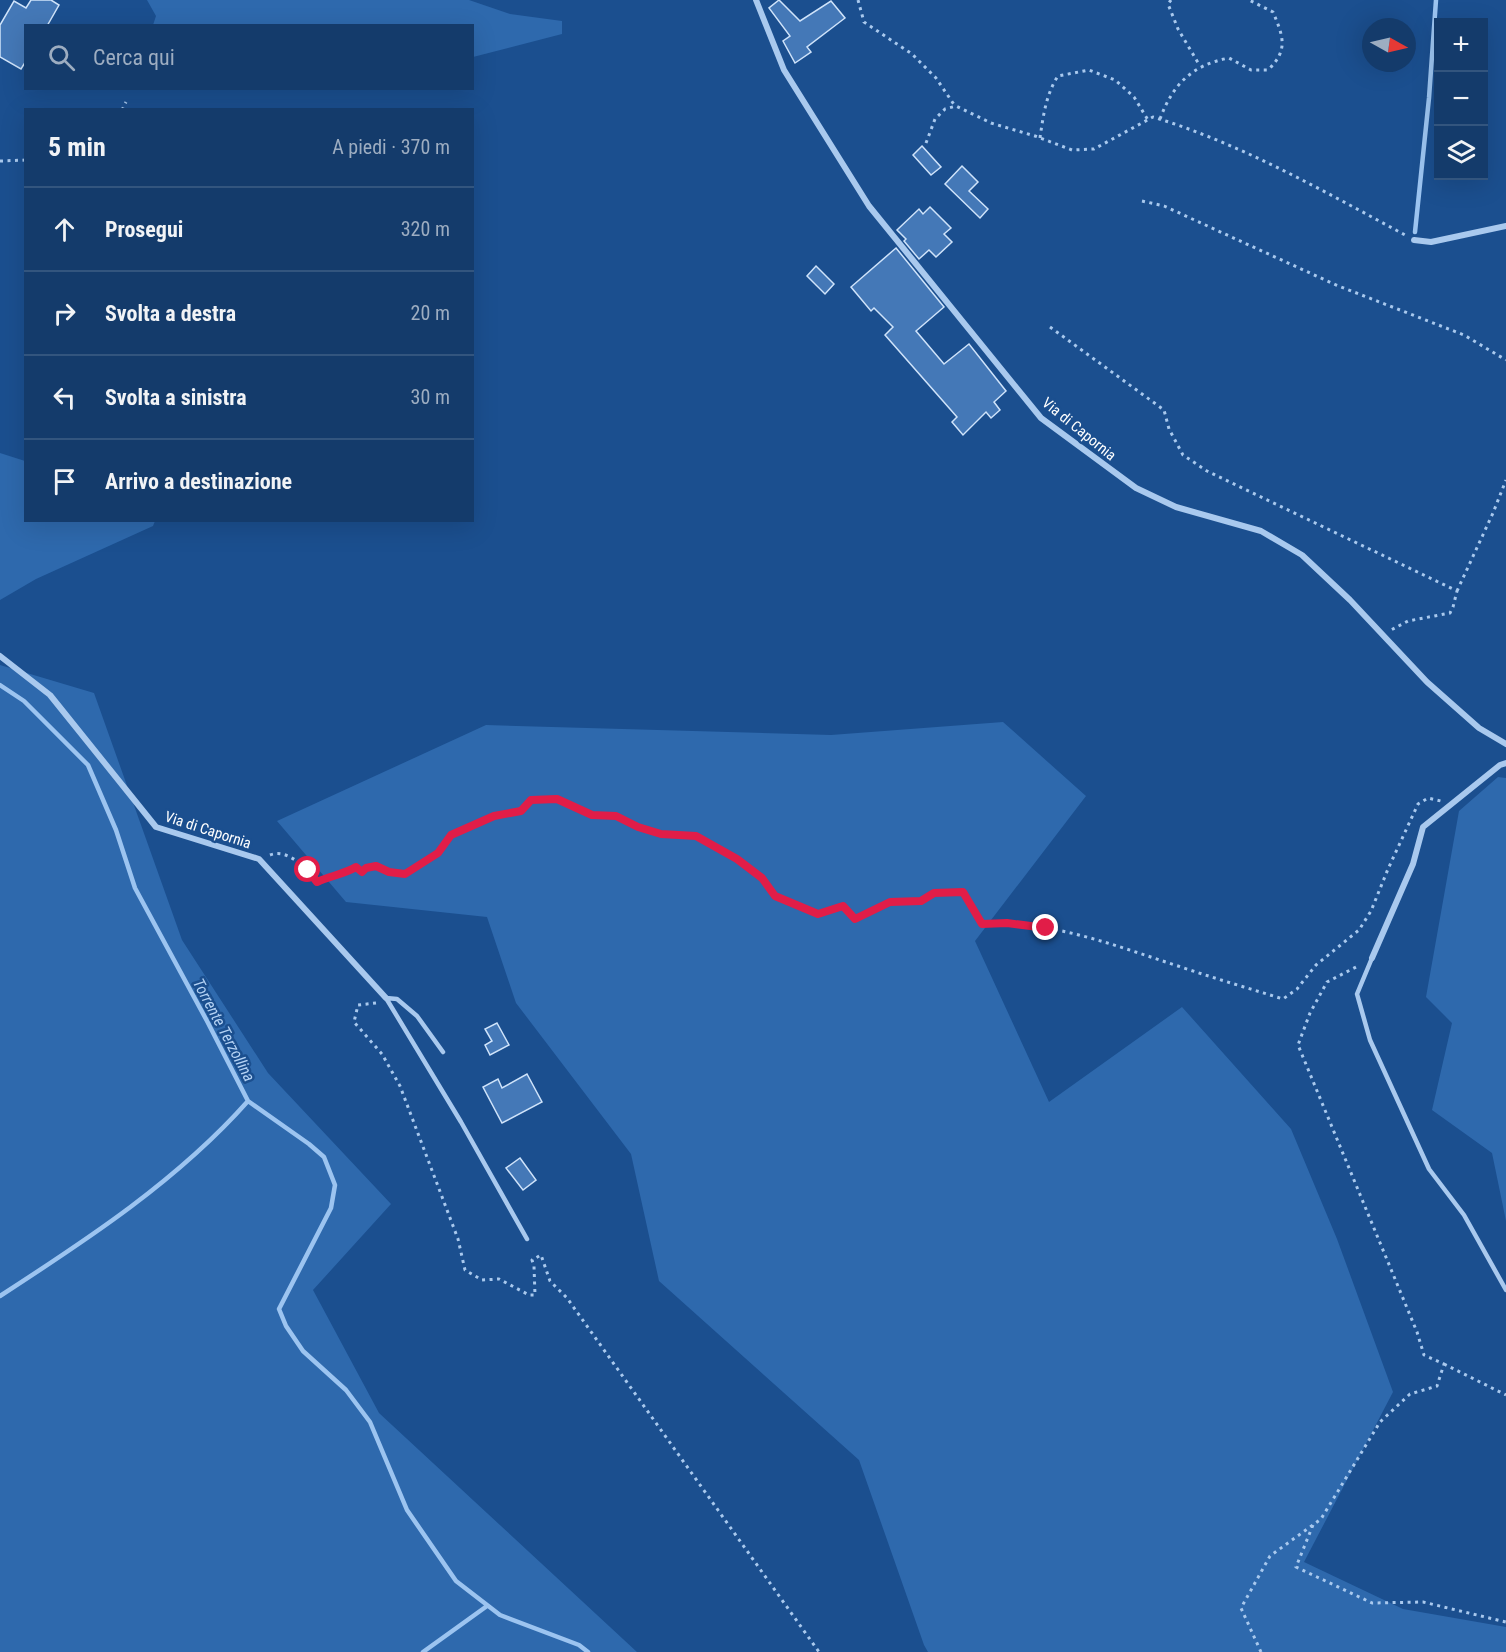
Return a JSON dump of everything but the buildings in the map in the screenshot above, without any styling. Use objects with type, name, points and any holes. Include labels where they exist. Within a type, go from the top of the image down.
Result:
[{"type":"street","name":"Via di Capornia","points":[[756,0],[784,70],[869,206],[1041,418],[1136,488],[1176,507],[1261,531],[1302,555],[1350,600],[1427,682],[1479,728],[1506,744]]},
{"type":"street","points":[[1414,240],[1431,242],[1506,226]]},
{"type":"street","name":"Via di Capornia","points":[[0,656],[50,695],[156,827],[259,859],[383,1000]]},
{"type":"street","points":[[1372,958],[1413,864],[1422,827],[1500,765],[1506,763]]},
{"type":"lane","points":[[1372,958],[1357,994],[1370,1040],[1429,1169],[1464,1215],[1506,1290]]},
{"type":"lane","name":"Via di Capornia","points":[[443,1052],[417,1016],[397,999],[383,1000],[461,1122],[527,1239]]},
{"type":"path","points":[[858,0],[864,22],[912,54],[936,78],[956,106],[992,123],[1072,150],[1094,148],[1153,117],[1189,128],[1257,159],[1414,240]]},
{"type":"path","points":[[1171,0],[1168,4],[1178,29],[1200,66]]},
{"type":"path","points":[[1160,119],[1167,101],[1177,87],[1200,66],[1229,58],[1251,70],[1268,70],[1278,61],[1283,48],[1280,30],[1273,12],[1249,0]]},
{"type":"path","points":[[1040,138],[1052,84],[1058,76],[1089,70],[1115,80],[1134,97],[1148,120]]},
{"type":"path","points":[[123,108],[126,102]]},
{"type":"path","points":[[926,143],[935,119],[945,109],[956,106]]},
{"type":"path","points":[[0,161],[24,160]]},
{"type":"path","points":[[1142,201],[1164,206],[1336,285],[1464,335],[1506,360]]},
{"type":"path","points":[[1050,327],[1164,410],[1169,429],[1183,455],[1207,471],[1457,591]]},
{"type":"path","points":[[1383,635],[1408,621],[1450,613],[1457,591],[1506,480]]},
{"type":"path","points":[[259,859],[276,853],[292,858],[308,870],[317,882],[356,867],[362,872],[366,868],[376,866],[389,872],[405,874],[438,853],[451,835],[494,816],[521,811],[531,800],[557,799],[592,815],[616,816],[638,827],[661,834],[696,836],[737,859],[762,878],[775,896],[818,914],[843,906],[855,919],[890,902],[921,901],[934,893],[963,892],[982,924],[1007,923],[1100,939],[1283,999],[1297,988],[1316,964],[1359,930],[1371,911],[1418,804],[1428,798],[1451,804]]},
{"type":"path","points":[[1372,958],[1327,982],[1310,1013],[1298,1045],[1424,1355],[1506,1395]]},
{"type":"path","points":[[383,1000],[358,1005],[354,1022],[382,1054],[400,1086],[458,1239],[465,1270],[482,1280],[499,1279],[528,1295],[535,1295],[532,1260],[542,1255],[550,1281],[567,1298],[819,1652]]},
{"type":"path","points":[[1261,1652],[1241,1608],[1270,1556],[1321,1519],[1380,1422],[1410,1394],[1437,1386],[1444,1364]]},
{"type":"path","points":[[1313,1525],[1296,1567],[1372,1603],[1423,1602],[1506,1622]]},
{"type":"shaded area","points":[[147,0],[469,0],[510,14],[562,21],[562,34],[474,57],[474,24],[153,24],[156,16]]},
{"type":"shaded area","points":[[0,453],[24,461],[24,522],[155,522],[153,526],[36,579],[0,600]]},
{"type":"shaded area","points":[[0,665],[94,693],[182,940],[268,1073],[391,1204],[313,1290],[379,1413],[637,1652],[0,1652]]},
{"type":"shaded area","points":[[1003,722],[1086,796],[975,941],[1049,1102],[1182,1007],[1291,1129],[1337,1239],[1393,1392],[1304,1562],[1403,1609],[1506,1627],[1506,1652],[928,1652],[859,1460],[659,1281],[631,1154],[516,1003],[487,917],[346,902],[277,821],[486,725],[831,735]]},
{"type":"shaded area","points":[[1498,777],[1506,778],[1506,1221],[1492,1153],[1432,1110],[1452,1023],[1426,997],[1459,811]]},
{"type":"waterway","points":[[1415,232],[1429,98],[1436,0]]},
{"type":"waterway","name":"Torrente Terzollina","points":[[0,685],[24,701],[88,765],[116,830],[135,888],[248,1101],[324,1157],[335,1185],[331,1208],[279,1309],[286,1326],[303,1351],[346,1390],[370,1422],[407,1510],[456,1581],[500,1615],[579,1645],[588,1652]]},
{"type":"waterway","points":[[0,1296],[131,1207],[192,1157],[248,1101]]},
{"type":"waterway","points":[[423,1652],[487,1606]]},
{"type":"route","points":[[308,870],[317,882],[356,867],[362,872],[366,868],[376,866],[389,872],[405,874],[438,853],[451,835],[494,816],[521,811],[531,800],[557,799],[592,815],[616,816],[638,827],[661,834],[696,836],[737,859],[762,878],[775,896],[818,914],[843,906],[855,919],[890,902],[921,901],[934,893],[963,892],[982,924],[1007,923],[1046,928]]}]
